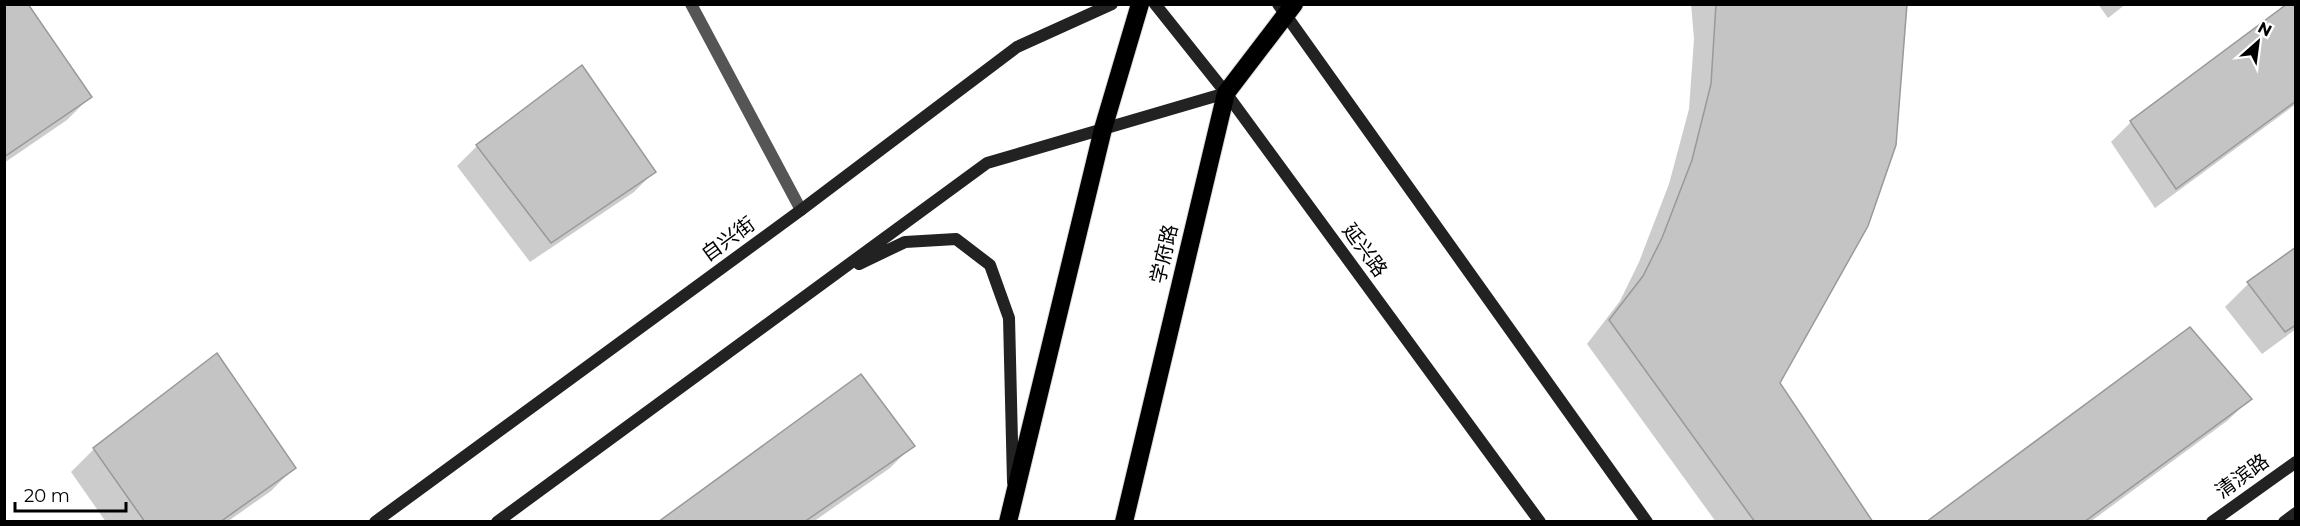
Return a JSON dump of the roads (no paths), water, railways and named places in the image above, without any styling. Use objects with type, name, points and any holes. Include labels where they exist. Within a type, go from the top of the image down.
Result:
[{"type":"highway","points":[[1008,522],[1102,129],[1140,4]]},
{"type":"highway","name":"学府路","points":[[1124,522],[1226,93],[1286,8]]},
{"type":"main road","name":"自兴街","points":[[375,522],[801,210],[1017,46],[1112,4]]},
{"type":"main road","name":"延兴路","points":[[1155,4],[1226,93],[1540,522]]},
{"type":"main road","points":[[1286,8],[1647,522]]},
{"type":"main road","points":[[497,522],[987,163],[1226,93]]},
{"type":"main road","points":[[830,278],[905,242],[956,239],[990,265],[1009,318],[1013,501]]},
{"type":"main road","name":"清滨路","points":[[2212,522],[2295,462]]},
{"type":"main road","points":[[2284,522],[2295,513]]},
{"type":"lane","points":[[691,4],[801,210]]}]
